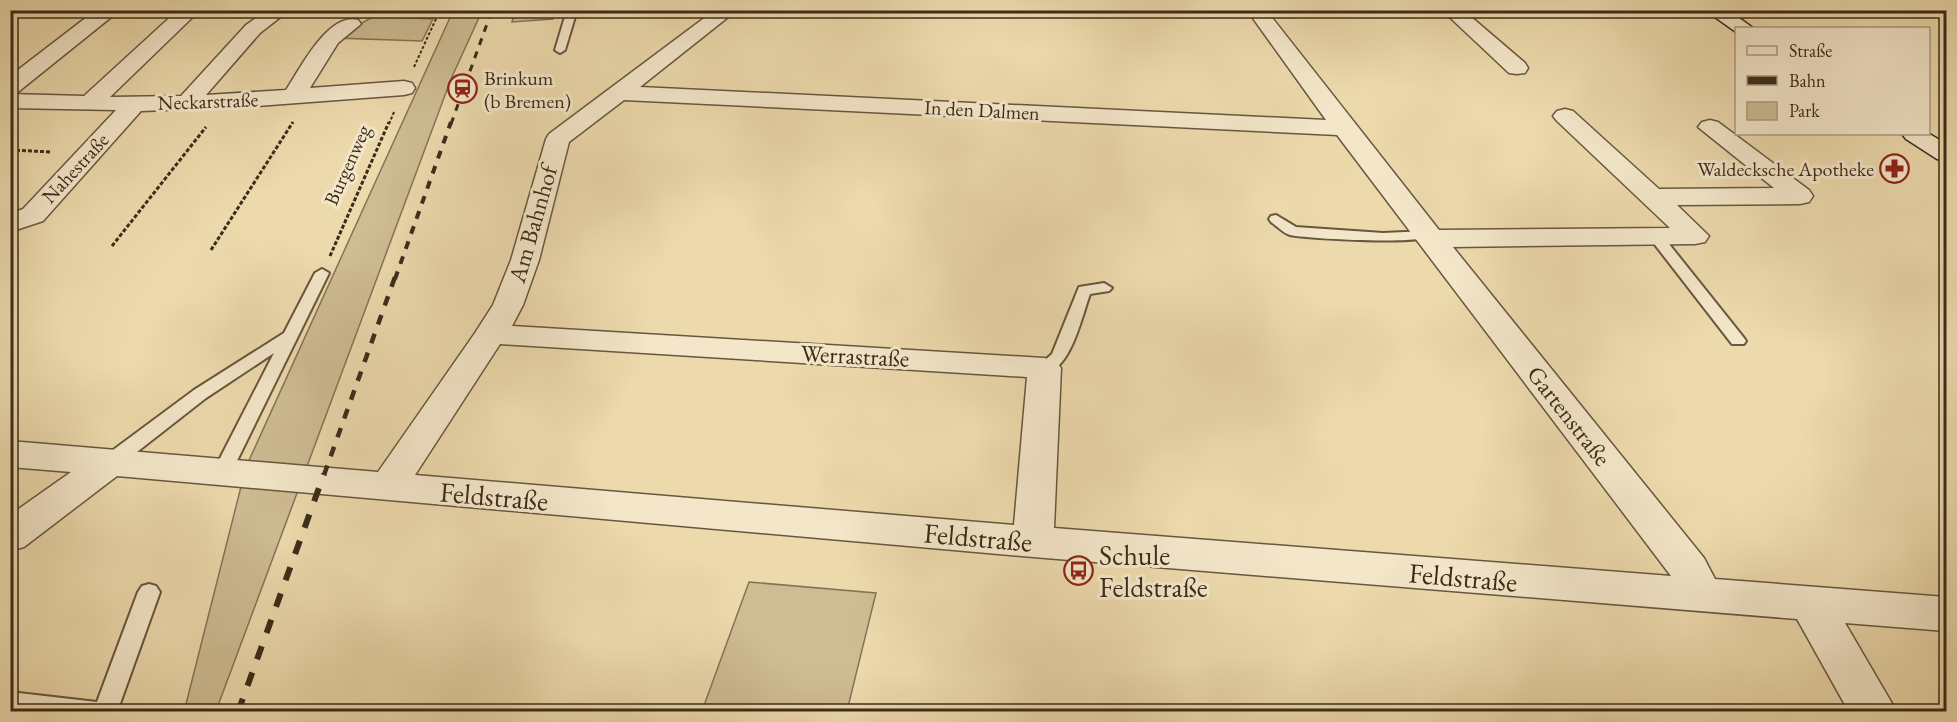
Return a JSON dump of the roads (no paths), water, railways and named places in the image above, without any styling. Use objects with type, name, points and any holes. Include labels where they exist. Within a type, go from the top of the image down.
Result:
[{"type":"street","points":[[10,87],[92,21],[111,10]]},
{"type":"street","points":[[90,103],[191,10]]},
{"type":"street","name":"Am Bahnhof","points":[[388,487],[508,305],[525,260],[558,139],[728,10]]},
{"type":"street","name":"Gartenstraße","points":[[1256,10],[1344,128],[1689,568],[1702,596]]},
{"type":"street","points":[[1451,10],[1517,68]]},
{"type":"street","points":[[1714,10],[1741,27]]},
{"type":"street","points":[[188,102],[253,29],[273,15]]},
{"type":"street","points":[[301,97],[330,39],[351,24]]},
{"type":"street","name":"Neckarstraße","points":[[10,101],[135,104],[227,101],[404,88]]},
{"type":"street","name":"In den Dalmen","points":[[620,93],[1344,128]]},
{"type":"street","name":"Nahestraße","points":[[10,224],[33,215],[135,104]]},
{"type":"street","points":[[1429,237],[1695,236],[1565,116]]},
{"type":"street","points":[[1654,197],[1800,196],[1710,127]]},
{"type":"street","points":[[1916,135],[1947,154]]},
{"type":"street","name":"Werrastraße","points":[[491,334],[1044,368]]},
{"type":"street","points":[[1033,542],[1044,368]]},
{"type":"street","name":"Feldstraße","points":[[10,454],[1033,542],[1947,614]]},
{"type":"street","points":[[10,536],[112,461]]},
{"type":"street","points":[[1811,605],[1874,711]]},
{"type":"lane","points":[[560,50],[572,10]]},
{"type":"lane","points":[[1276,219],[1292,231],[1383,237],[1429,237]]},
{"type":"lane","points":[[1656,237],[1738,341]]},
{"type":"lane","points":[[222,472],[322,273]]},
{"type":"lane","points":[[1044,368],[1059,357],[1084,290],[1104,288]]},
{"type":"lane","points":[[112,461],[200,394],[289,335]]},
{"type":"lane","points":[[105,711],[149,592]]},
{"type":"lane","points":[[10,702],[97,711]]},
{"type":"railway","points":[[451,124],[492,10]]},
{"type":"railway","points":[[395,279],[451,122]]},
{"type":"railway","points":[[324,475],[395,277]]},
{"type":"railway","points":[[238,712],[324,474]]},
{"type":"place","name":"Brinkum (b Bremen)","points":[[463,89]]},
{"type":"place","name":"Waldecksche Apotheke","points":[[1895,169]]},
{"type":"place","name":"Schule Feldstraße","points":[[1078,571]]}]
